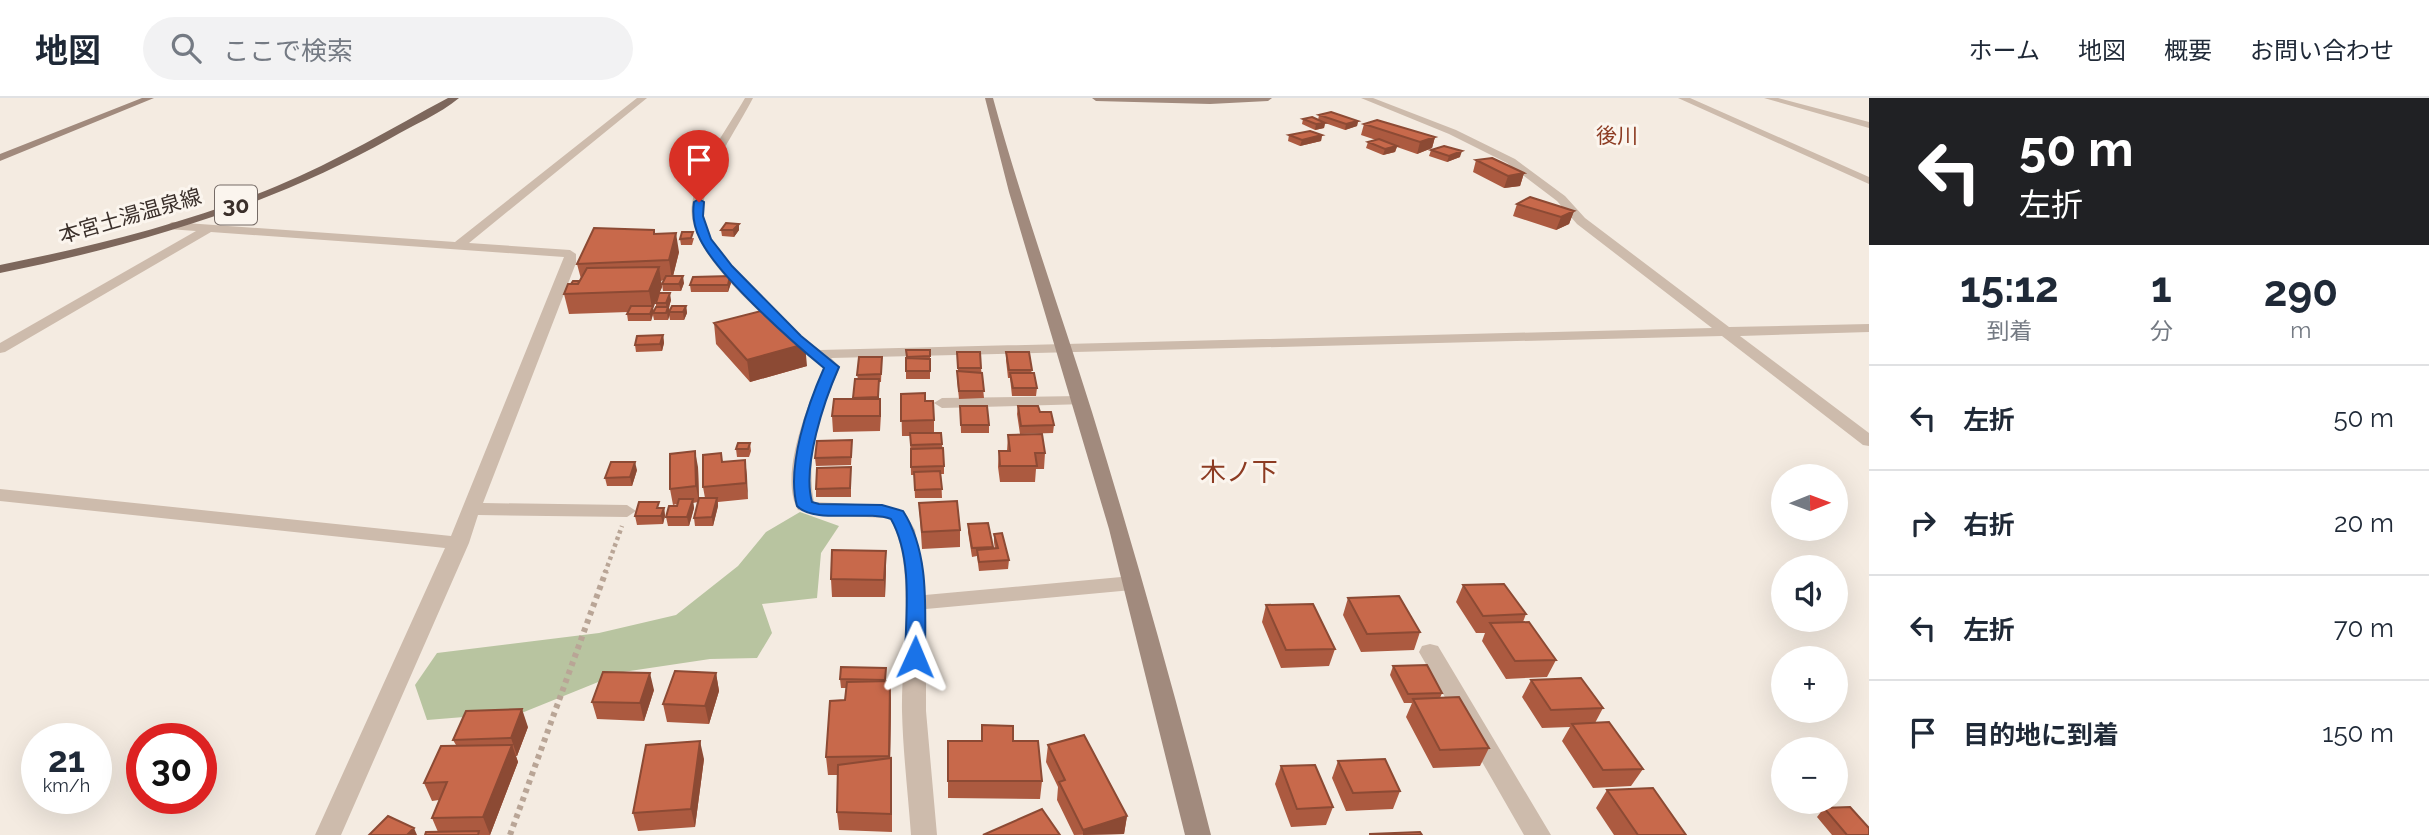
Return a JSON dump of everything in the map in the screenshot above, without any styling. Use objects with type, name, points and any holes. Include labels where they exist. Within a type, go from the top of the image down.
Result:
[{"type":"main road","name":"本宮土湯温泉線","points":[[0,269],[172,226],[242,203],[321,171],[456,98]]},
{"type":"street","points":[[0,158],[150,98]]},
{"type":"street","points":[[457,247],[643,98]]},
{"type":"street","points":[[749,98],[705,184],[697,216],[706,240],[728,268],[796,338],[832,367],[822,388],[803,461],[802,495],[805,506],[818,509],[882,510],[897,515],[906,530],[916,603],[914,711],[924,835]]},
{"type":"street","points":[[989,98],[1012,189],[1080,401],[1165,696],[1198,835]]},
{"type":"street","points":[[1096,98],[1210,101],[1268,98]]},
{"type":"street","points":[[1365,98],[1446,131],[1536,175],[1564,198],[1581,221],[1869,441]]},
{"type":"street","points":[[1682,98],[1869,181]]},
{"type":"street","points":[[1768,98],[1869,125]]},
{"type":"street","points":[[172,226],[570,254],[459,544],[385,715],[328,835]]},
{"type":"street","points":[[0,349],[207,230]]},
{"type":"street","points":[[819,354],[1869,328]]},
{"type":"street","points":[[943,403],[1080,401]]},
{"type":"street","points":[[0,495],[459,544]]},
{"type":"street","points":[[473,509],[627,511]]},
{"type":"street","points":[[916,603],[1132,583]]},
{"type":"street","points":[[1430,652],[1538,835]]},
{"type":"path","points":[[510,835],[627,511]]},
{"type":"green space","points":[[800,512],[839,526],[821,553],[817,598],[762,604],[772,633],[757,658],[710,659],[623,672],[524,712],[427,720],[415,685],[437,653],[599,633],[676,615],[738,566],[766,532]]},
{"type":"building","points":[[1331,112],[1358,121],[1346,124],[1319,115]]},
{"type":"building","points":[[1312,117],[1325,123],[1316,124],[1303,119]]},
{"type":"building","points":[[1377,120],[1435,137],[1420,142],[1364,124]]},
{"type":"building","points":[[1310,131],[1322,135],[1302,140],[1289,135]]},
{"type":"building","points":[[1379,139],[1397,146],[1385,149],[1368,142]]},
{"type":"building","points":[[1444,146],[1462,151],[1449,156],[1431,150]]},
{"type":"building","points":[[1492,158],[1524,173],[1508,176],[1476,160]]},
{"type":"building","points":[[1530,197],[1574,211],[1561,217],[1517,204]]},
{"type":"building","points":[[726,223],[739,224],[733,230],[721,230]]},
{"type":"building","points":[[594,228],[654,230],[654,234],[676,233],[669,260],[577,264]]},
{"type":"building","points":[[682,232],[693,232],[691,238],[680,239]]},
{"type":"building","points":[[659,267],[649,291],[564,294],[568,284],[578,284],[587,268]]},
{"type":"building","points":[[666,276],[683,276],[679,284],[662,284]]},
{"type":"building","points":[[730,276],[728,285],[690,285],[693,277]]},
{"type":"building","points":[[659,293],[670,293],[666,303],[656,303]]},
{"type":"building","points":[[631,306],[653,306],[650,314],[627,314]]},
{"type":"building","points":[[672,306],[686,306],[683,312],[669,312]]},
{"type":"building","points":[[656,307],[668,307],[666,313],[653,313]]},
{"type":"building","points":[[769,309],[805,344],[747,360],[714,323]]},
{"type":"building","points":[[663,335],[660,344],[635,345],[637,336]]},
{"type":"building","points":[[906,350],[930,350],[930,356],[907,357]]},
{"type":"building","points":[[957,352],[980,352],[981,368],[958,368]]},
{"type":"building","points":[[1006,352],[1029,352],[1032,370],[1009,370]]},
{"type":"building","points":[[859,357],[882,357],[881,374],[857,375]]},
{"type":"building","points":[[906,358],[930,359],[930,371],[906,371]]},
{"type":"building","points":[[957,371],[982,373],[984,391],[959,391]]},
{"type":"building","points":[[1010,373],[1034,373],[1037,388],[1013,388]]},
{"type":"building","points":[[855,379],[879,379],[878,397],[853,398]]},
{"type":"building","points":[[925,393],[925,401],[933,401],[934,420],[901,421],[901,394]]},
{"type":"building","points":[[834,399],[880,399],[880,416],[832,416]]},
{"type":"building","points":[[960,406],[987,406],[989,425],[961,425]]},
{"type":"building","points":[[1018,406],[1038,406],[1040,412],[1051,412],[1054,425],[1021,426]]},
{"type":"building","points":[[910,433],[941,433],[942,444],[911,445]]},
{"type":"building","points":[[1042,434],[1045,453],[1035,453],[1037,466],[1000,466],[999,451],[1010,451],[1008,435]]},
{"type":"building","points":[[852,440],[851,457],[815,458],[817,441]]},
{"type":"building","points":[[738,443],[750,443],[748,449],[736,449]]},
{"type":"building","points":[[943,448],[944,466],[911,467],[911,449]]},
{"type":"building","points":[[695,451],[696,486],[670,489],[670,454]]},
{"type":"building","points":[[721,453],[722,462],[745,460],[746,483],[703,487],[703,455]]},
{"type":"building","points":[[611,462],[635,462],[630,477],[605,478]]},
{"type":"building","points":[[851,467],[850,488],[816,489],[817,468]]},
{"type":"building","points":[[940,471],[942,489],[915,490],[914,472]]},
{"type":"building","points":[[699,498],[717,498],[712,517],[694,518]]},
{"type":"building","points":[[679,499],[693,499],[687,517],[666,517],[669,506],[677,506]]},
{"type":"building","points":[[957,501],[960,530],[922,532],[919,503]]},
{"type":"building","points":[[639,502],[659,502],[657,508],[664,508],[661,516],[635,516]]},
{"type":"building","points":[[988,523],[993,547],[972,548],[968,524]]},
{"type":"building","points":[[1002,533],[1009,560],[979,562],[977,550],[998,548],[994,534]]},
{"type":"building","points":[[832,550],[886,551],[884,580],[831,579]]},
{"type":"building","points":[[1504,584],[1526,614],[1483,616],[1463,585]]},
{"type":"building","points":[[1399,596],[1420,632],[1367,634],[1348,598]]},
{"type":"building","points":[[1313,604],[1335,649],[1286,650],[1266,605]]},
{"type":"building","points":[[1529,622],[1556,660],[1515,661],[1490,623]]},
{"type":"building","points":[[1427,665],[1442,693],[1408,694],[1393,666]]},
{"type":"building","points":[[841,667],[886,668],[885,680],[840,679]]},
{"type":"building","points":[[675,671],[716,673],[705,706],[663,704]]},
{"type":"building","points":[[603,672],[650,673],[640,703],[592,702]]},
{"type":"building","points":[[1581,678],[1603,708],[1551,710],[1531,680]]},
{"type":"building","points":[[890,681],[889,756],[826,757],[830,701],[845,700],[847,682]]},
{"type":"building","points":[[1459,697],[1489,748],[1440,750],[1413,699]]},
{"type":"building","points":[[522,709],[511,738],[453,740],[466,711]]},
{"type":"building","points":[[1609,722],[1643,769],[1603,770],[1572,724]]},
{"type":"building","points":[[982,725],[1013,726],[1013,741],[1038,741],[1042,781],[948,781],[948,741],[982,741]]},
{"type":"building","points":[[1084,735],[1127,816],[1083,830],[1059,782],[1065,780],[1048,745]]},
{"type":"building","points":[[700,741],[691,809],[633,813],[646,745]]},
{"type":"building","points":[[512,745],[483,817],[432,818],[447,782],[424,783],[441,746]]},
{"type":"building","points":[[891,758],[891,814],[837,812],[838,765]]},
{"type":"building","points":[[1385,759],[1400,791],[1353,793],[1338,761]]},
{"type":"building","points":[[1315,765],[1333,807],[1297,809],[1281,766]]},
{"type":"building","points":[[1653,788],[1686,835],[1638,835],[1607,790]]},
{"type":"building","points":[[1848,807],[1869,828],[1869,835],[1847,835],[1829,814],[1848,814]]},
{"type":"building","points":[[1042,809],[1060,835],[983,835]]},
{"type":"building","points":[[388,816],[414,828],[407,835],[369,835]]},
{"type":"building","points":[[479,831],[478,835],[425,835],[426,832]]},
{"type":"building","points":[[1420,832],[1422,835],[1370,835],[1370,834]]},
{"type":"district","name":"後川","points":[[1617,136]]},
{"type":"district","name":"木ノ下","points":[[1239,472]]},
{"type":"route","points":[[699,202],[697,216],[706,240],[728,268],[796,338],[832,367],[822,388],[803,461],[802,495],[805,506],[850,511],[882,510],[897,515],[906,530],[911,553],[916,603],[915,657]]}]
